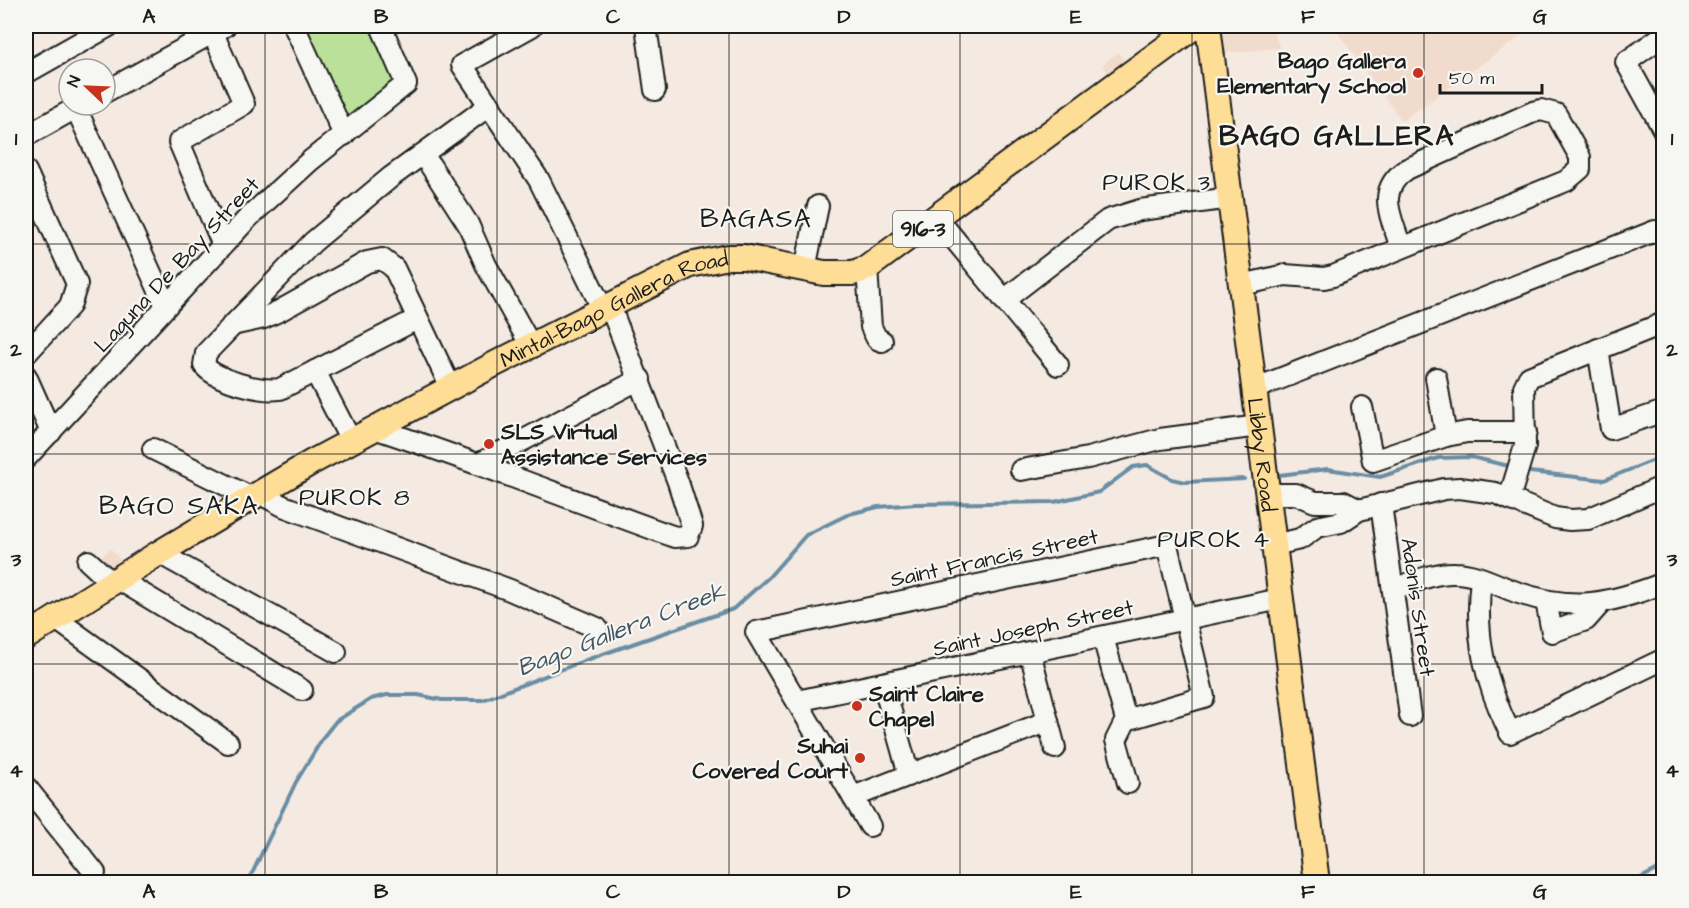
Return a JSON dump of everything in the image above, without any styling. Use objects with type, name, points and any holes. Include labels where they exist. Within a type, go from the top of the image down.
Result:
[{"type":"main road","name":"Mintal-Bago Gallera Road","points":[[26,637],[256,494],[374,428],[690,265],[712,259],[744,257],[839,274],[867,268],[938,218],[1067,117],[1195,26]]},
{"type":"main road","name":"Libby Road","points":[[1208,26],[1317,882]]},
{"type":"street","points":[[26,73],[109,26]]},
{"type":"street","points":[[294,26],[344,135]]},
{"type":"street","name":"Laguna De Bay Street","points":[[26,458],[222,243],[271,195],[406,84],[381,26]]},
{"type":"street","points":[[374,428],[480,463],[675,537],[688,536],[692,526],[640,379],[607,308],[539,180],[462,65],[532,26]]},
{"type":"street","points":[[646,26],[655,90]]},
{"type":"street","points":[[117,85],[219,29],[244,104],[179,142],[222,243]]},
{"type":"street","points":[[1664,35],[1626,62],[1664,131]]},
{"type":"street","points":[[417,319],[280,389],[271,391],[261,390],[207,370],[203,358],[313,242],[423,154],[490,105]]},
{"type":"street","points":[[1242,285],[1285,275],[1324,278],[1333,276],[1401,248],[1566,180],[1580,169],[1580,157],[1556,114],[1541,110],[1533,112],[1407,169],[1395,177],[1387,195],[1401,248]]},
{"type":"street","points":[[26,136],[59,117]]},
{"type":"street","points":[[83,117],[166,306]]},
{"type":"street","points":[[423,154],[468,224],[486,265],[531,346]]},
{"type":"street","points":[[26,171],[77,284],[69,306],[26,354]]},
{"type":"street","points":[[1004,300],[1108,220],[1140,210],[1231,198]]},
{"type":"street","points":[[805,269],[818,206]]},
{"type":"street","points":[[938,218],[1058,365]]},
{"type":"street","points":[[1254,388],[1655,231]]},
{"type":"street","points":[[232,325],[264,318],[376,259],[388,261],[451,388]]},
{"type":"street","points":[[867,268],[871,327],[877,339],[882,341]]},
{"type":"street","points":[[1509,499],[1522,460],[1526,432],[1524,394],[1526,381],[1535,373],[1664,323]]},
{"type":"street","points":[[1598,349],[1611,429],[1664,411]]},
{"type":"street","points":[[315,371],[351,441]]},
{"type":"street","points":[[26,375],[51,432]]},
{"type":"street","points":[[1436,378],[1446,436]]},
{"type":"street","points":[[480,463],[640,379]]},
{"type":"street","points":[[1362,407],[1373,461],[1446,436],[1486,431],[1526,432]]},
{"type":"street","points":[[1021,470],[1088,458],[1160,439],[1259,426]]},
{"type":"street","points":[[153,449],[283,506],[510,590],[597,628]]},
{"type":"street","points":[[1274,545],[1300,539],[1317,527],[1341,522],[1359,510],[1419,494],[1460,488],[1495,493],[1555,518],[1588,519],[1664,486]]},
{"type":"street","points":[[1268,494],[1296,494],[1315,502],[1339,501],[1359,510]]},
{"type":"street","points":[[1315,502],[1317,527]]},
{"type":"street","name":"Adonis Street","points":[[1381,504],[1410,716]]},
{"type":"street","name":"Saint Francis Street","points":[[797,701],[756,632],[1167,545],[1185,619]]},
{"type":"street","points":[[159,553],[336,652]]},
{"type":"street","points":[[88,561],[115,581],[302,690]]},
{"type":"street","points":[[1393,589],[1449,573],[1466,574],[1546,601],[1582,605],[1623,599],[1664,583]]},
{"type":"street","points":[[1481,579],[1480,632],[1485,672],[1510,733],[1664,659]]},
{"type":"street","name":"Saint Joseph Street","points":[[797,701],[1280,599]]},
{"type":"street","points":[[1546,601],[1552,632],[1586,620],[1601,603]]},
{"type":"street","points":[[57,619],[228,743]]},
{"type":"street","points":[[1126,720],[1204,697],[1185,619]]},
{"type":"street","points":[[1103,637],[1126,720],[1116,740],[1128,783]]},
{"type":"street","points":[[1030,652],[1055,748]]},
{"type":"street","points":[[883,683],[909,775]]},
{"type":"street","points":[[797,701],[870,826]]},
{"type":"street","points":[[853,797],[1048,721]]},
{"type":"street","points":[[26,787],[95,873]]},
{"type":"shaded area","points":[[1223,26],[1271,26],[1280,48],[1226,53]]},
{"type":"shaded area","name":"Bago Gallera Elementary School","points":[[1333,26],[1535,26],[1402,121]]},
{"type":"shaded area","points":[[1118,52],[1127,64],[1111,77],[1102,65]]},
{"type":"shaded area","points":[[111,549],[124,565],[111,574],[96,560]]},
{"type":"green space","points":[[301,26],[373,26],[395,77],[393,84],[353,119],[345,118]]},
{"type":"waterway","points":[[26,60],[65,40]]},
{"type":"waterway","name":"Bago Gallera Creek","points":[[1530,472],[1604,480],[1664,456]]},
{"type":"waterway","name":"Bago Gallera Creek","points":[[1279,475],[1328,469],[1380,477],[1438,458],[1471,457],[1509,466]]},
{"type":"waterway","name":"Bago Gallera Creek","points":[[248,882],[296,782],[324,736],[336,721],[371,699],[387,695],[418,695],[442,700],[483,700],[586,660],[733,609],[769,577],[806,535],[849,514],[878,507],[916,504],[1054,502],[1099,492],[1133,467],[1147,465],[1172,479],[1185,482],[1244,479]]},
{"type":"waterway","points":[[1633,882],[1664,866]]},
{"type":"place","name":"Bago Gallera Elementary School","points":[[1418,73]]},
{"type":"place","name":"SLS Virtual Assistance Services","points":[[489,444]]},
{"type":"place","name":"Saint Claire Chapel","points":[[857,706]]},
{"type":"place","name":"Suhai Covered Court","points":[[860,758]]},
{"type":"district","name":"BAGO GALLERA","points":[[1337,135]]},
{"type":"district","name":"PUROK 3","points":[[1157,182]]},
{"type":"district","name":"BAGASA","points":[[756,218]]},
{"type":"district","name":"PUROK 8","points":[[355,497]]},
{"type":"district","name":"BAGO SAKA","points":[[179,505]]},
{"type":"district","name":"PUROK 4","points":[[1214,539]]}]
